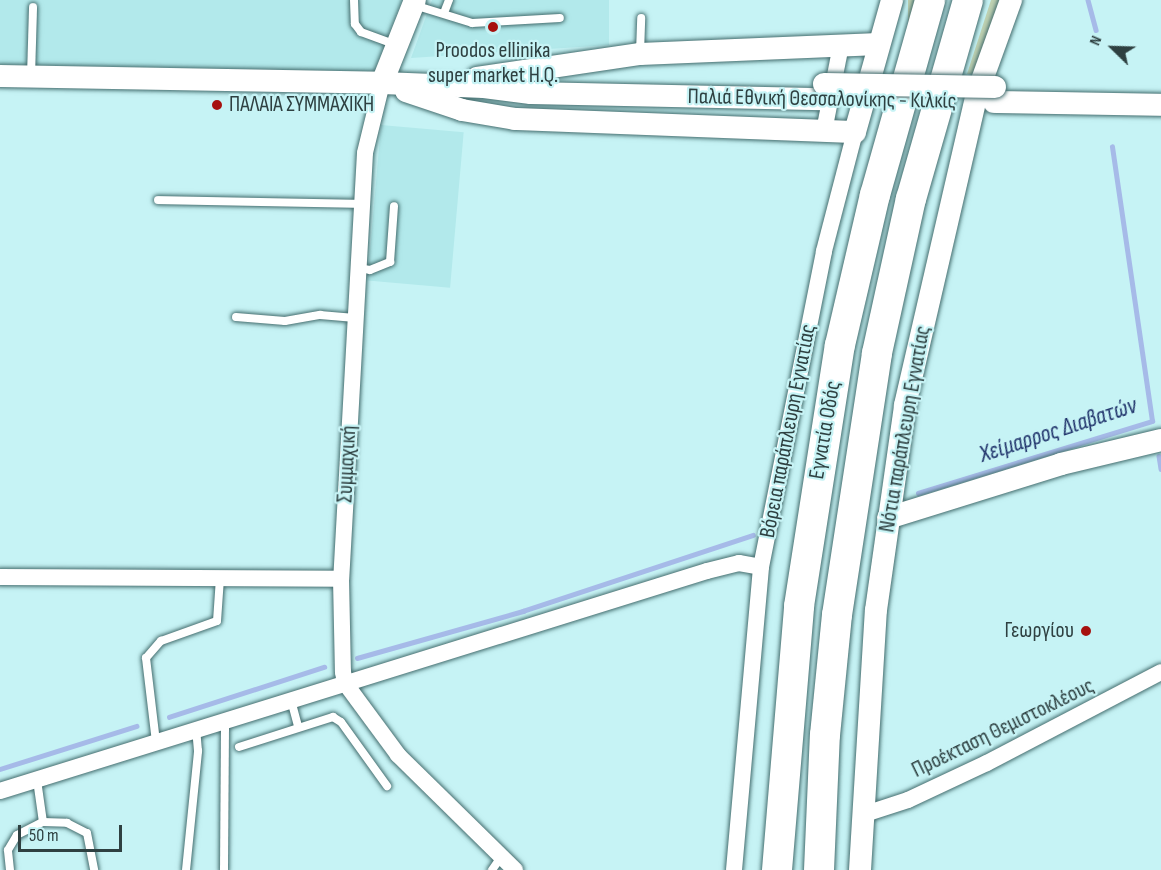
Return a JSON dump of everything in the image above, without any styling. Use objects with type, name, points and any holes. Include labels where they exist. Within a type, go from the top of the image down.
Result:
[{"type":"highway","name":"Εγνατία Οδός","points":[[777,870],[799,606],[832,391],[874,195],[930,0]]},
{"type":"highway","name":"Εγνατία Οδός","points":[[819,870],[825,735],[836,626],[877,353],[911,199],[968,0]]},
{"type":"street","name":"Βόρεια παράπλευρη Εγνατίας","points":[[734,870],[761,567],[824,251],[892,0]]},
{"type":"street","name":"Νότια παράπλευρη Εγνατίας","points":[[860,870],[868,698],[888,518],[906,405],[976,94],[1011,0]]},
{"type":"street","name":"Συμμαχική","points":[[345,683],[341,579],[365,153],[382,83],[414,3]]},
{"type":"street","points":[[435,85],[640,54],[879,44]]},
{"type":"street","points":[[824,131],[841,45]]},
{"type":"street","name":"Παλιά Εθνική Θεσσαλονίκης - Κιλκίς","points":[[0,76],[382,83],[484,87],[531,93],[824,91],[994,94],[1161,91]]},
{"type":"street","points":[[382,83],[487,116],[855,132]]},
{"type":"street","name":"Παλιά Εθνική Θεσσαλονίκης - Κιλκίς","points":[[994,94],[1161,105]]},
{"type":"street","points":[[888,518],[1061,464],[1161,440]]},
{"type":"street","points":[[0,791],[225,719],[707,571],[740,563],[761,567]]},
{"type":"street","points":[[0,577],[341,579]]},
{"type":"street","name":"Προέκταση Θεμιστοκλέους","points":[[862,815],[908,800],[977,768],[1161,672]]},
{"type":"street","points":[[345,683],[398,755],[496,864],[515,870]]},
{"type":"lane","points":[[354,0],[355,24],[362,32],[396,45]]},
{"type":"lane","points":[[444,14],[449,0]]},
{"type":"lane","points":[[414,3],[472,23],[560,18]]},
{"type":"lane","points":[[31,76],[33,7]]},
{"type":"lane","points":[[640,54],[641,18]]},
{"type":"lane","points":[[158,200],[363,204]]},
{"type":"lane","points":[[358,268],[370,270],[386,267],[390,262],[394,206]]},
{"type":"lane","points":[[236,317],[285,321],[320,315],[355,318]]},
{"type":"lane","points":[[156,742],[146,658],[161,641],[217,621],[220,578]]},
{"type":"lane","points":[[291,699],[298,727]]},
{"type":"lane","points":[[239,747],[298,727],[337,718],[387,786]]},
{"type":"lane","points":[[224,870],[225,719]]},
{"type":"lane","points":[[186,870],[198,751],[196,730]]},
{"type":"lane","points":[[37,780],[43,822]]},
{"type":"lane","points":[[10,870],[8,850],[17,835],[43,822],[67,823],[87,833],[94,870]]},
{"type":"shaded area","points":[[0,0],[402,0],[374,72],[0,64]]},
{"type":"shaded area","points":[[432,0],[609,0],[609,45],[411,58]]},
{"type":"shaded area","points":[[381,125],[464,132],[450,288],[367,280]]},
{"type":"green space","points":[[908,0],[924,0],[924,78],[908,78]]},
{"type":"green space","points":[[991,0],[1003,0],[980,74],[967,74]]},
{"type":"waterway","points":[[1088,0],[1096,30]]},
{"type":"waterway","name":"Χείμαρρος Διαβατών","points":[[918,493],[1152,421],[1112,147]]},
{"type":"waterway","name":"Χείμαρρος Διαβατών","points":[[1159,456],[1161,469]]},
{"type":"waterway","points":[[357,658],[523,611],[753,535]]},
{"type":"waterway","points":[[169,717],[324,667]]},
{"type":"waterway","points":[[0,769],[136,726]]},
{"type":"place","name":"Proodos ellinika super market H.Q.","points":[[493,27]]},
{"type":"place","name":"ΠΑΛΑΙΑ ΣΥΜΜΑΧΙΚΗ","points":[[217,105]]},
{"type":"place","name":"Γεωργίου","points":[[1086,631]]}]
